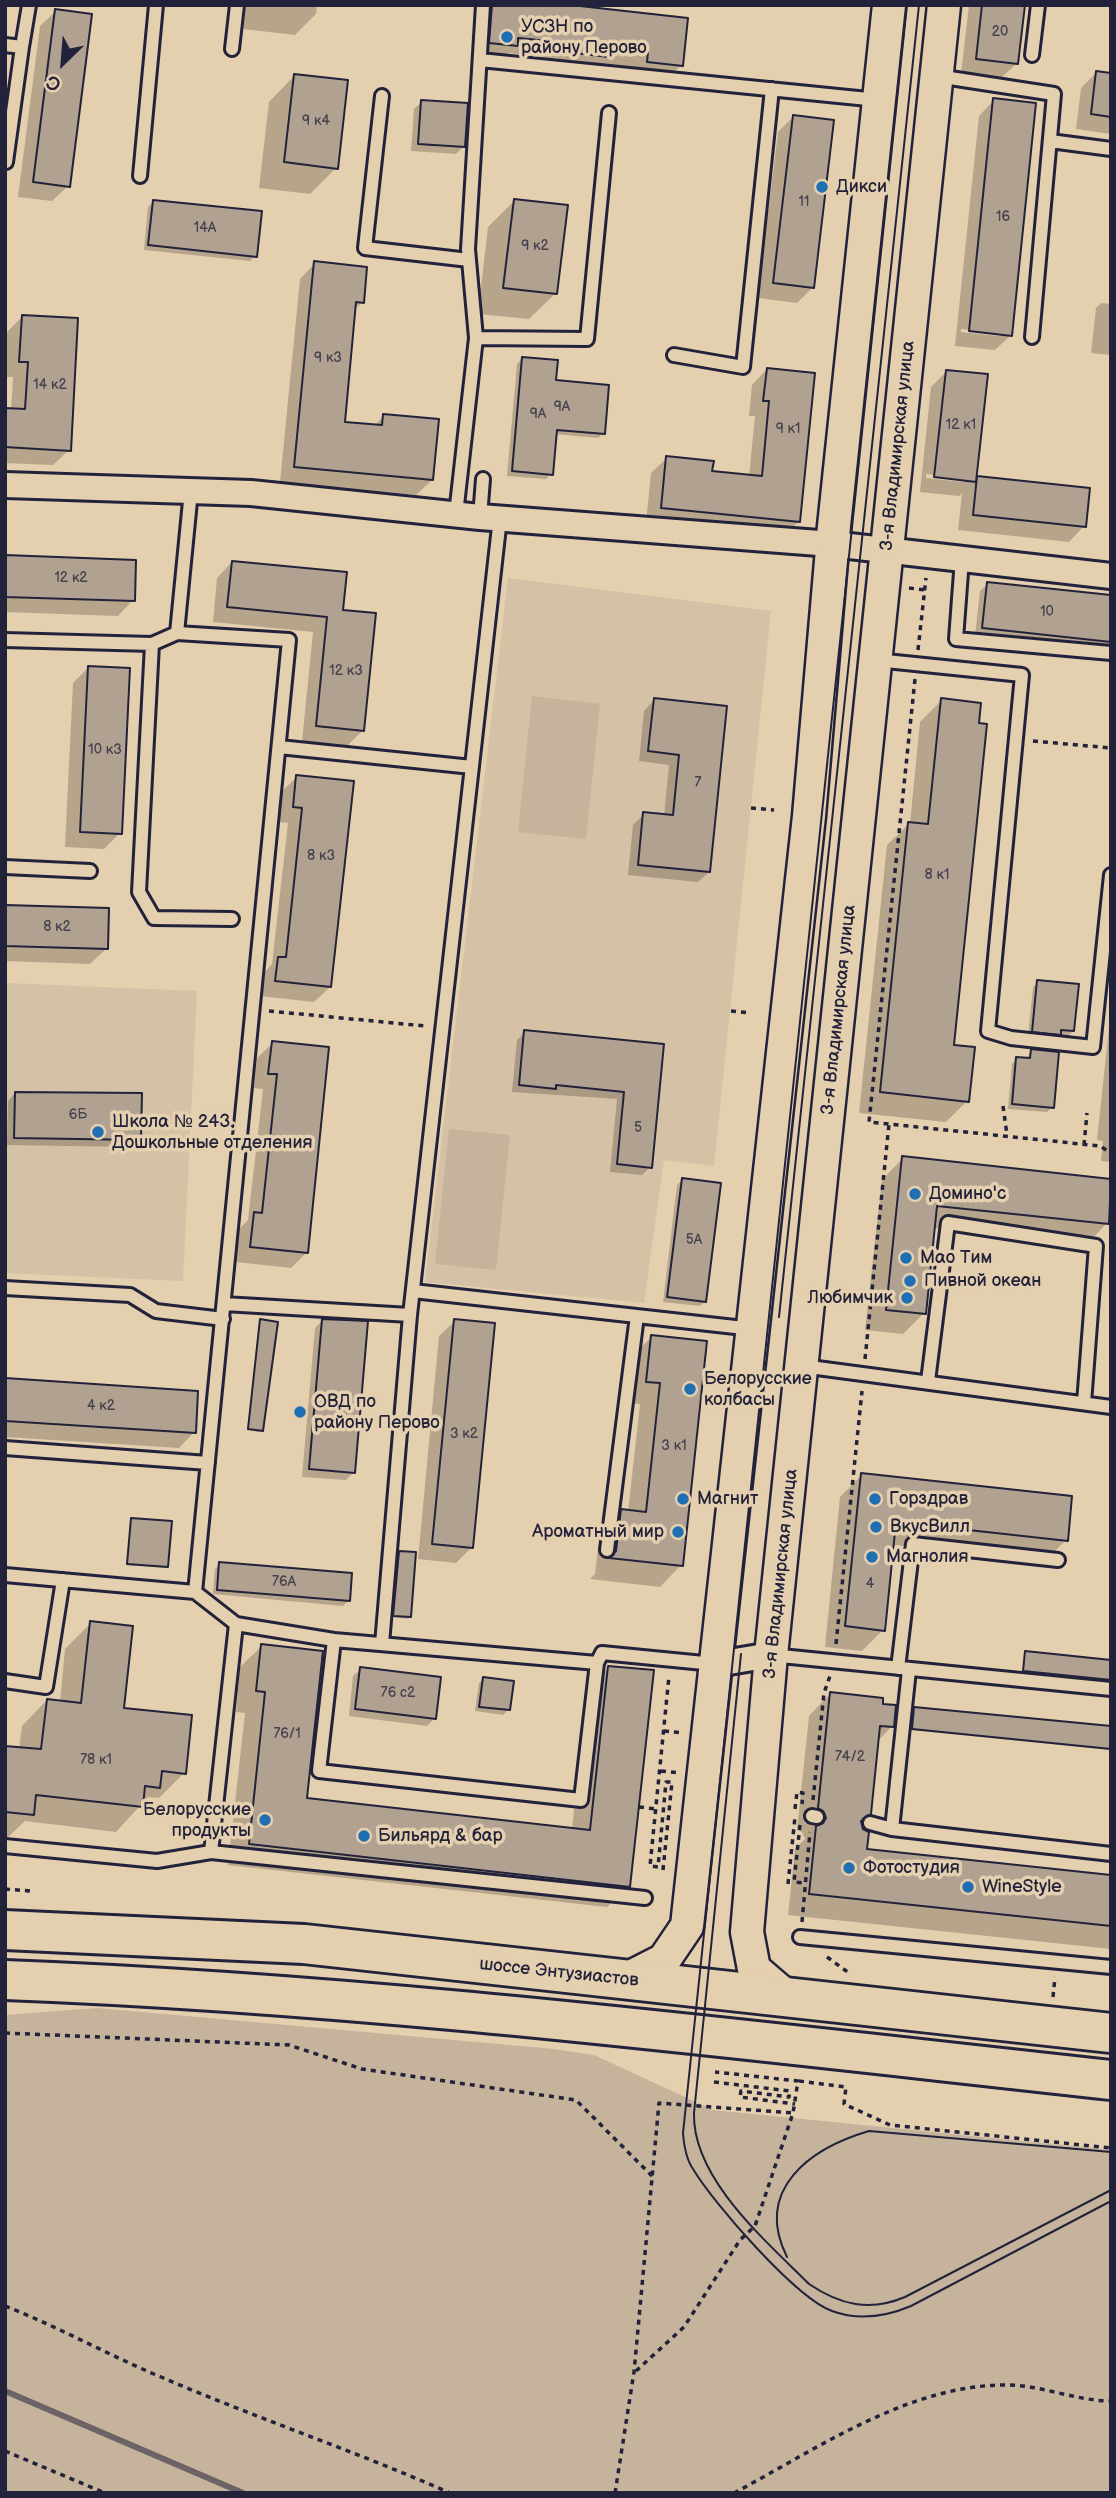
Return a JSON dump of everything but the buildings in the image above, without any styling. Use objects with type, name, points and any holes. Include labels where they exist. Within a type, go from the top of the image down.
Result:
[{"type":"main road","name":"шоссе Энтузиастов","points":[[5,1930],[304,1944],[1111,2033]]},
{"type":"main road","points":[[5,1980],[180,1987],[298,1996],[691,2034],[1111,2080]]},
{"type":"street","name":"3-я Владимирская улица","points":[[789,1999],[754,1969],[747,1932],[772,1655],[944,5]]},
{"type":"street","points":[[625,1980],[664,1960],[687,1926],[813,776],[832,544],[879,100],[885,6]]},
{"type":"street","points":[[5,485],[251,493],[479,516],[832,544],[1111,576]]},
{"type":"street","points":[[716,1664],[772,1655]]},
{"type":"lane","points":[[6,162],[29,5]]},
{"type":"lane","points":[[140,176],[156,5]]},
{"type":"lane","points":[[232,49],[237,5]]},
{"type":"lane","points":[[382,1644],[410,1315],[472,767],[479,516],[476,338],[469,260],[483,5]]},
{"type":"lane","points":[[1032,55],[1038,5]]},
{"type":"lane","points":[[5,45],[22,47]]},
{"type":"lane","points":[[480,60],[879,100]]},
{"type":"lane","points":[[936,76],[1054,94],[1032,337]]},
{"type":"lane","points":[[674,355],[743,367],[772,89]]},
{"type":"lane","points":[[382,96],[365,248],[469,260]]},
{"type":"lane","points":[[476,338],[587,340],[609,113]]},
{"type":"lane","points":[[1050,141],[1111,149]]},
{"type":"lane","points":[[479,516],[483,479]]},
{"type":"lane","points":[[177,633],[191,491]]},
{"type":"lane","points":[[962,559],[957,639],[1111,653]]},
{"type":"lane","points":[[5,640],[152,644],[177,633],[289,640],[195,1592]]},
{"type":"lane","points":[[152,644],[139,892],[154,918],[232,919]]},
{"type":"lane","points":[[876,660],[1022,675],[988,1031],[1011,1038],[1093,1047],[1111,875]]},
{"type":"lane","points":[[279,747],[472,767]]},
{"type":"lane","points":[[5,867],[89,871]]},
{"type":"lane","points":[[928,1381],[948,1223],[1096,1246],[1084,1404]]},
{"type":"lane","points":[[5,1288],[130,1295],[156,1311],[223,1318]]},
{"type":"lane","points":[[413,1291],[533,1298],[637,1316],[754,1329]]},
{"type":"lane","points":[[224,1304],[410,1315]]},
{"type":"lane","points":[[607,1550],[637,1316]]},
{"type":"lane","points":[[802,1366],[1111,1407]]},
{"type":"lane","points":[[5,1448],[208,1463]]},
{"type":"lane","points":[[892,1829],[913,1544],[1058,1560]]},
{"type":"lane","points":[[5,1575],[195,1592],[236,1624],[334,1640],[597,1663]]},
{"type":"lane","points":[[5,1681],[46,1687],[63,1580]]},
{"type":"lane","points":[[211,1852],[236,1624]]},
{"type":"lane","points":[[334,1640],[319,1771],[581,1801],[597,1663],[602,1653],[716,1664]]},
{"type":"lane","points":[[772,1655],[1111,1689]]},
{"type":"lane","points":[[870,1824],[892,1829],[1111,1854]]},
{"type":"lane","points":[[5,1846],[157,1861],[211,1852],[645,1898]]},
{"type":"lane","points":[[800,1937],[1111,1967]]},
{"type":"path","points":[[928,555],[869,1122],[1100,1146],[1111,1153]]},
{"type":"path","points":[[900,587],[925,590]]},
{"type":"path","points":[[1016,740],[1111,748]]},
{"type":"path","points":[[751,808],[774,810]]},
{"type":"path","points":[[253,1009],[442,1028]]},
{"type":"path","points":[[731,1011],[750,1013]]},
{"type":"path","points":[[1003,1106],[1007,1136]]},
{"type":"path","points":[[1084,1145],[1087,1113]]},
{"type":"path","points":[[800,1937],[824,1693],[834,1662],[836,1644]]},
{"type":"path","points":[[663,1870],[672,1782],[666,1782],[658,1867],[650,1866],[669,1670]]},
{"type":"path","points":[[664,1731],[685,1733]]},
{"type":"path","points":[[788,1884],[797,1792],[803,1793],[794,1882],[806,1883]]},
{"type":"path","points":[[639,1807],[656,1809]]},
{"type":"path","points":[[5,1889],[30,1891]]},
{"type":"path","points":[[5,2033],[289,2045],[362,2069],[576,2100],[653,2177]]},
{"type":"path","points":[[715,2072],[846,2087],[844,2104],[890,2125],[1111,2148]]},
{"type":"path","points":[[635,2372],[684,2327],[740,2240],[755,2226],[793,2113],[798,2081]]},
{"type":"path","points":[[714,2082],[790,2091],[789,2096],[741,2091],[740,2097],[795,2104]]},
{"type":"path","points":[[615,2493],[635,2372],[659,2103],[793,2113]]},
{"type":"path","points":[[5,2306],[57,2326],[160,2377],[362,2454],[450,2493]]},
{"type":"path","points":[[734,2493],[871,2421],[947,2391],[1011,2385],[1111,2401]]},
{"type":"path","points":[[5,2451],[105,2493]]},
{"type":"shaded area","points":[[508,578],[771,611],[714,1166],[664,1160],[644,1303],[425,1282]]},
{"type":"shaded area","points":[[532,696],[600,704],[586,839],[518,832]]},
{"type":"shaded area","name":"Школа № 243. Дошкольные отделения","points":[[5,983],[197,991],[183,1281],[5,1273]]},
{"type":"shaded area","points":[[449,1129],[510,1135],[496,1270],[435,1264]]},
{"type":"shaded area","points":[[97,2008],[554,2049],[594,2055],[713,2110],[1111,2150],[1111,2493],[5,2493],[5,2015]]},
{"type":"waterway","points":[[5,2391],[243,2493]]},
{"type":"tram line","points":[[907,5],[683,2138],[693,2169],[757,2248],[817,2303],[832,2311],[852,2316],[882,2315],[911,2306],[1111,2201]]},
{"type":"tram line","points":[[779,1317],[919,5]]},
{"type":"tram line","points":[[741,1654],[694,2113],[697,2137],[705,2161],[718,2184],[753,2228],[809,2284],[832,2297],[867,2305],[892,2302],[905,2297],[1111,2190]]},
{"type":"tram line","points":[[787,2257],[778,2233],[777,2211],[783,2192],[794,2175],[809,2160],[827,2148],[869,2131],[1111,2152]]},
{"type":"place","name":"УСЗН по району Перово","points":[[507,37]]},
{"type":"place","name":"Дикси","points":[[822,187]]},
{"type":"place","name":"Школа № 243. Дошкольные отделения","points":[[98,1132]]},
{"type":"place","name":"Домино'c","points":[[915,1194]]},
{"type":"place","name":"Мао Тим","points":[[906,1258]]},
{"type":"place","name":"Пивной океан","points":[[910,1281]]},
{"type":"place","name":"Любимчик","points":[[907,1298]]},
{"type":"place","name":"Белорусские колбасы","points":[[690,1389]]},
{"type":"place","name":"ОВД по району Перово","points":[[300,1412]]},
{"type":"place","name":"Магнит","points":[[683,1499]]},
{"type":"place","name":"Горздрав","points":[[875,1499]]},
{"type":"place","name":"ВкусВилл","points":[[876,1527]]},
{"type":"place","name":"Ароматный мир","points":[[678,1532]]},
{"type":"place","name":"Магнолия","points":[[872,1557]]},
{"type":"place","name":"Белорусские продукты","points":[[265,1820]]},
{"type":"place","name":"Бильярд & бар","points":[[364,1836]]},
{"type":"place","name":"Фотостудия","points":[[849,1868]]},
{"type":"place","name":"WineStyle","points":[[968,1887]]}]
